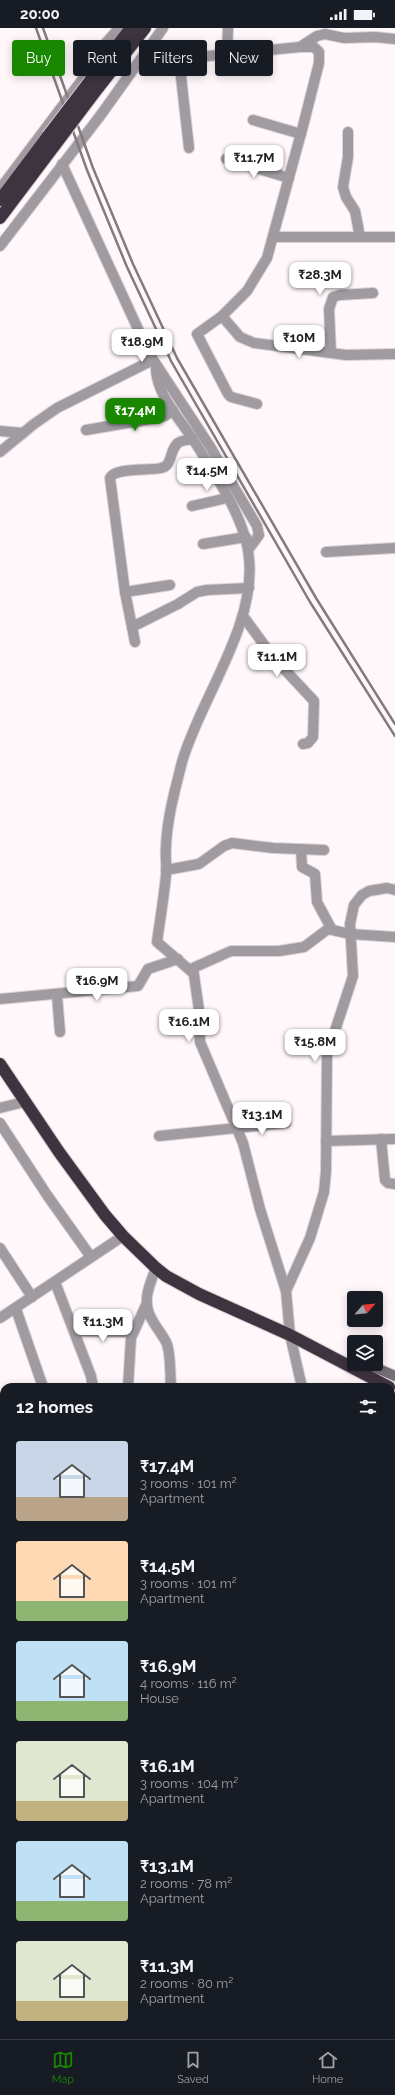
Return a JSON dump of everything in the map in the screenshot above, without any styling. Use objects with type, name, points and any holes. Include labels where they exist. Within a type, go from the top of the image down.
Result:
[{"type":"highway","points":[[0,200],[52,140],[94,85],[131,28]]},
{"type":"highway","points":[[94,85],[145,28]]},
{"type":"highway","points":[[0,218],[52,140]]},
{"type":"highway","points":[[0,1064],[24,1102],[89,1194],[123,1236],[156,1268],[166,1276],[199,1294],[290,1335],[347,1364]]},
{"type":"highway","points":[[359,1371],[381,1383]]},
{"type":"street","points":[[0,189],[96,62],[105,44],[119,28]]},
{"type":"street","points":[[0,246],[62,164],[126,74],[138,63],[163,28]]},
{"type":"street","points":[[228,28],[228,40]]},
{"type":"street","points":[[313,39],[315,28]]},
{"type":"street","points":[[300,47],[331,31],[344,38],[395,39]]},
{"type":"street","points":[[257,404],[233,398],[228,394],[198,337],[198,332],[222,316],[247,291],[259,272],[267,258],[274,237],[290,178],[320,55],[314,47],[273,50]]},
{"type":"street","points":[[181,76],[189,148]]},
{"type":"street","points":[[253,120],[301,134]]},
{"type":"street","points":[[348,132],[348,157],[343,187],[346,197],[355,211],[360,237]]},
{"type":"street","points":[[226,159],[290,178]]},
{"type":"street","points":[[62,164],[128,311],[155,362],[211,448],[257,526],[258,534],[248,550]]},
{"type":"street","points":[[274,237],[395,237]]},
{"type":"street","points":[[331,353],[330,300],[336,295],[374,293]]},
{"type":"street","points":[[222,316],[240,337],[246,341],[331,353],[376,356],[395,354]]},
{"type":"street","points":[[155,362],[158,382],[227,498],[246,537],[250,568],[249,588],[243,616],[190,736],[175,789],[170,817],[166,849],[166,870],[157,942],[192,972]]},
{"type":"street","points":[[0,452],[45,416],[69,401],[155,362]]},
{"type":"street","points":[[86,430],[157,418],[165,416],[174,410]]},
{"type":"street","points":[[0,431],[23,433]]},
{"type":"street","points":[[135,642],[125,592],[110,478],[118,472],[162,468],[168,463],[176,445],[181,442],[193,440]]},
{"type":"street","points":[[192,506],[227,498]]},
{"type":"street","points":[[203,544],[246,537]]},
{"type":"street","points":[[326,552],[395,548]]},
{"type":"street","points":[[125,592],[170,585]]},
{"type":"street","points":[[132,627],[178,604],[197,592],[207,590],[249,588]]},
{"type":"street","points":[[243,616],[273,657],[314,701],[313,737],[308,743],[303,744]]},
{"type":"street","points":[[166,870],[199,864],[224,846],[232,843],[273,848],[324,850]]},
{"type":"street","points":[[301,849],[302,868],[315,874],[317,902],[331,928]]},
{"type":"street","points":[[286,1291],[310,1238],[320,1211],[326,1171],[327,1055],[351,986],[353,976],[350,934],[351,918],[356,900],[362,895],[377,889],[395,890]]},
{"type":"street","points":[[301,1383],[290,1335],[286,1291],[272,1249],[243,1143],[200,1042],[198,1002],[192,972],[195,966],[231,951],[279,951],[304,947],[328,928],[350,934],[395,937]]},
{"type":"street","points":[[0,999],[58,995],[138,986],[148,969],[178,960]]},
{"type":"street","points":[[58,995],[60,1032]]},
{"type":"street","points":[[0,1108],[24,1102]]},
{"type":"street","points":[[0,1123],[46,1195],[91,1257]]},
{"type":"street","points":[[160,1136],[286,1123]]},
{"type":"street","points":[[381,1139],[385,1180],[388,1183],[395,1184]]},
{"type":"street","points":[[326,1141],[395,1139]]},
{"type":"street","points":[[0,1318],[16,1309],[123,1236]]},
{"type":"street","points":[[0,1248],[32,1297]]},
{"type":"street","points":[[156,1268],[147,1289],[146,1305],[150,1318],[166,1343],[169,1356],[171,1383]]},
{"type":"street","points":[[55,1282],[91,1376],[92,1383]]},
{"type":"street","points":[[128,1383],[130,1347],[133,1332],[146,1305]]},
{"type":"street","points":[[16,1309],[41,1383]]},
{"type":"street","points":[[74,1331],[133,1332]]},
{"type":"street","points":[[383,1371],[395,1376]]},
{"type":"railway","points":[[36,28],[87,170],[127,267],[171,361],[310,602],[395,736]]},
{"type":"railway","points":[[43,28],[93,168],[133,264],[177,358],[316,598],[395,724]]}]
